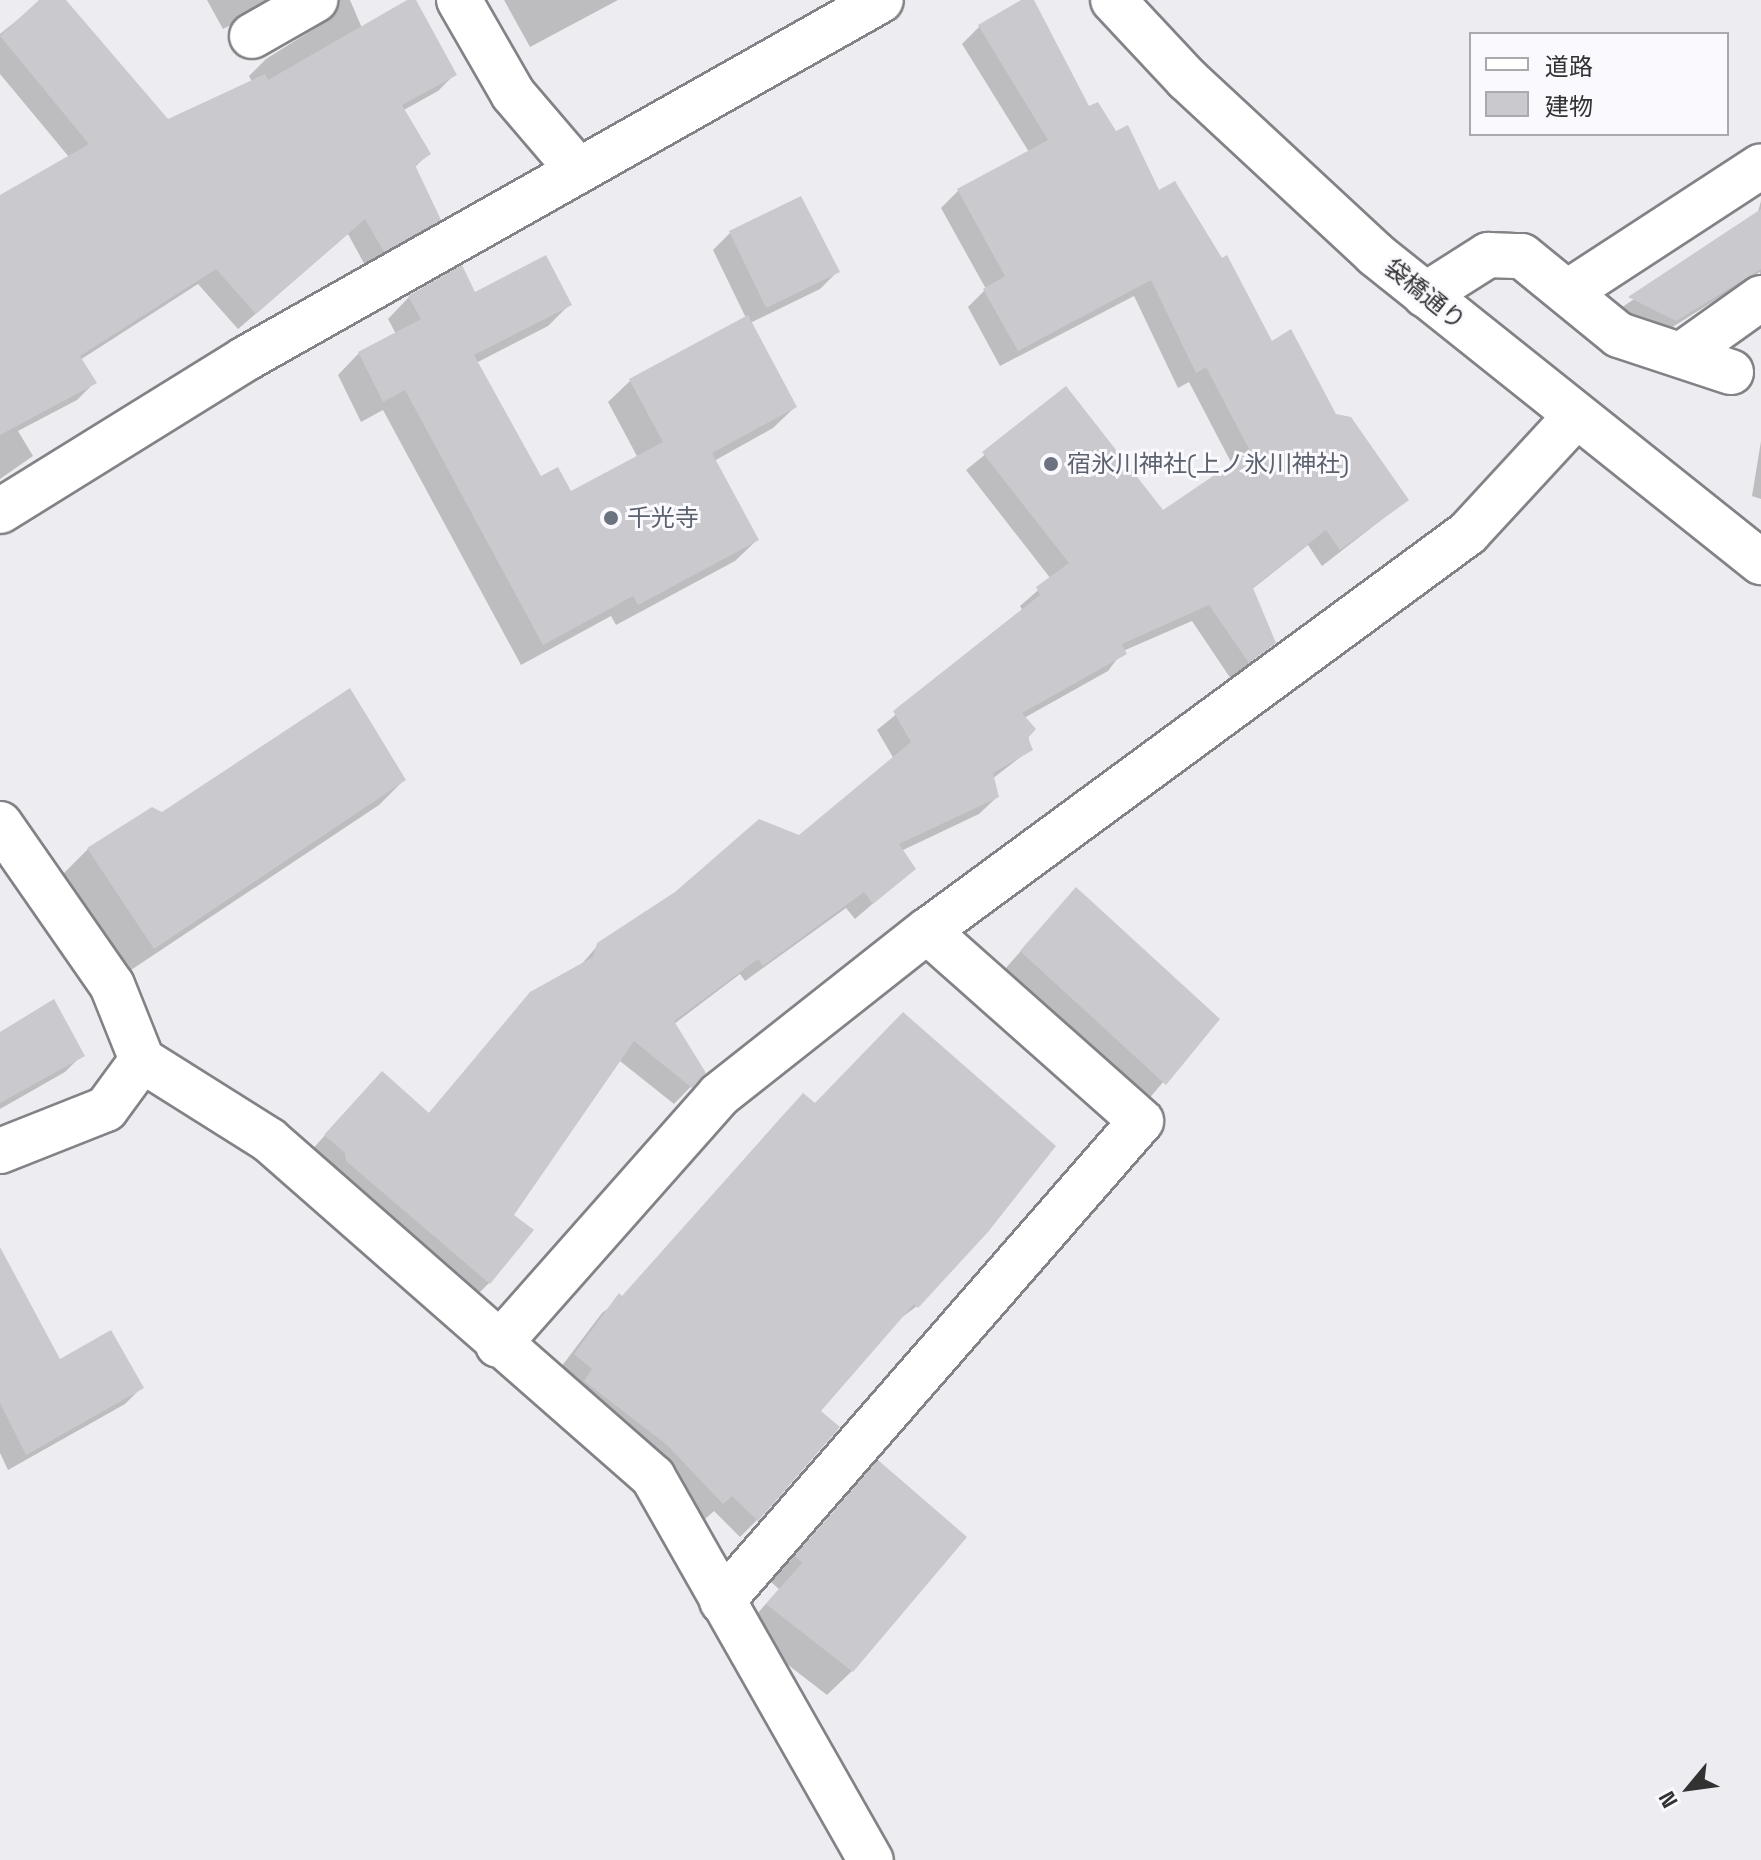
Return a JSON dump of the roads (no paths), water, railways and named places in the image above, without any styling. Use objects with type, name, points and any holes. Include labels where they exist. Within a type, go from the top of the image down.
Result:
[{"type":"street","points":[[252,36],[315,0]]},
{"type":"street","points":[[459,0],[513,94],[577,169]]},
{"type":"street","points":[[0,511],[245,359],[881,0]]},
{"type":"street","name":"袋橋通り","points":[[1113,0],[1198,90],[1425,295],[1761,562]]},
{"type":"street","points":[[1568,292],[1761,166]]},
{"type":"street","points":[[1425,295],[1488,255],[1522,256],[1619,335],[1731,372]]},
{"type":"street","points":[[1681,355],[1761,298]]},
{"type":"street","points":[[498,1345],[719,1095],[927,931],[1468,533],[1576,416]]},
{"type":"street","points":[[0,824],[112,985],[142,1060],[269,1140],[498,1345],[653,1477],[871,1860]]},
{"type":"street","points":[[722,1601],[1141,1121],[927,931]]},
{"type":"street","points":[[0,1151],[106,1109],[142,1060]]},
{"type":"place","name":"宿氷川神社(上ノ氷川神社)","points":[[1051,464]]},
{"type":"place","name":"千光寺","points":[[611,518]]}]
